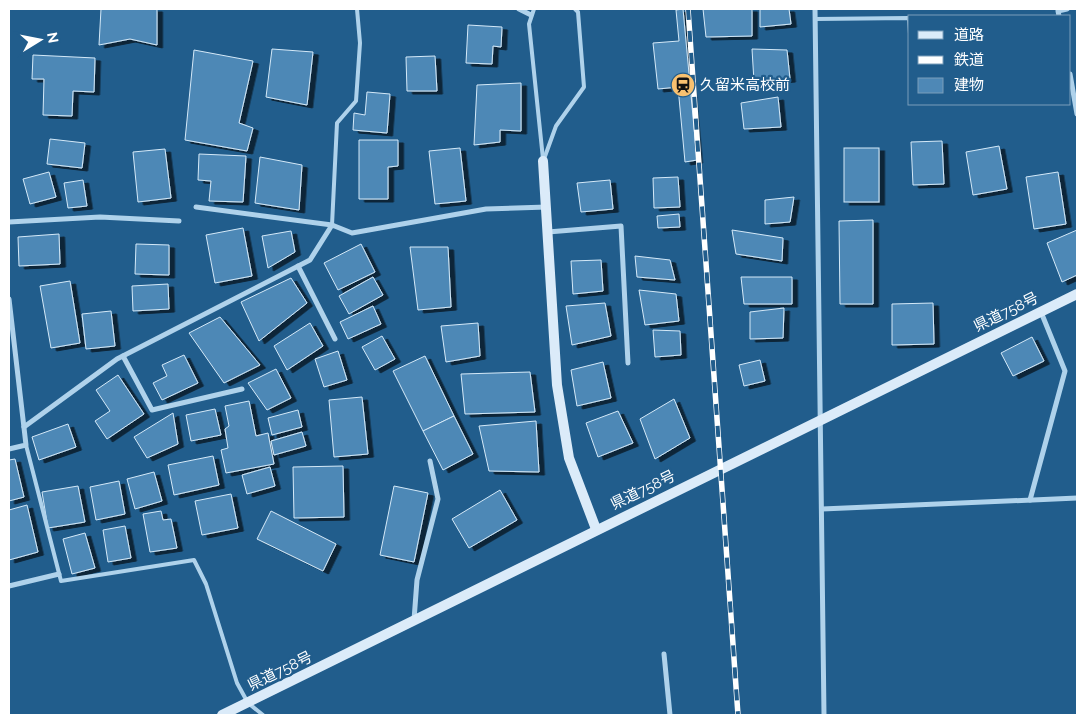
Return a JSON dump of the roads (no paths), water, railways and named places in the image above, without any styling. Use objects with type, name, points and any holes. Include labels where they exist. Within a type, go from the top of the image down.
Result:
[{"type":"main road","points":[[543,161],[556,384],[570,458],[596,529]]},
{"type":"main road","name":"県道758号","points":[[222,715],[596,529],[1077,294]]},
{"type":"street","points":[[519,9],[532,15]]},
{"type":"street","points":[[815,9],[824,715]]},
{"type":"street","points":[[1059,15],[1058,11],[1067,9]]},
{"type":"street","points":[[1071,82],[1077,114]]},
{"type":"street","points":[[196,207],[332,226],[352,233],[486,209],[547,207]]},
{"type":"street","points":[[9,222],[100,217],[179,220]]},
{"type":"street","points":[[24,427],[123,356],[310,260],[332,226]]},
{"type":"street","points":[[548,232],[621,226],[628,363]]},
{"type":"street","points":[[298,266],[335,339]]},
{"type":"street","points":[[9,299],[26,445],[9,449]]},
{"type":"street","points":[[1030,500],[1065,371],[1041,312]]},
{"type":"street","points":[[123,356],[152,410],[242,389]]},
{"type":"street","points":[[414,620],[417,580],[438,499],[430,461]]},
{"type":"street","points":[[822,509],[1077,498]]},
{"type":"street","points":[[9,586],[59,574]]},
{"type":"street","points":[[664,654],[670,715]]},
{"type":"lane","points":[[332,226],[337,123],[356,101],[360,43],[357,9]]},
{"type":"lane","points":[[534,9],[529,24],[543,161]]},
{"type":"lane","points":[[543,161],[556,126],[584,87],[578,12],[575,9]]},
{"type":"lane","points":[[815,19],[908,18]]},
{"type":"lane","points":[[26,445],[61,581],[194,560],[206,584],[237,683],[248,703],[263,715]]},
{"type":"railway","points":[[688,9],[738,715]]},
{"type":"place","name":"久留米高校前","points":[[683,85]]}]
